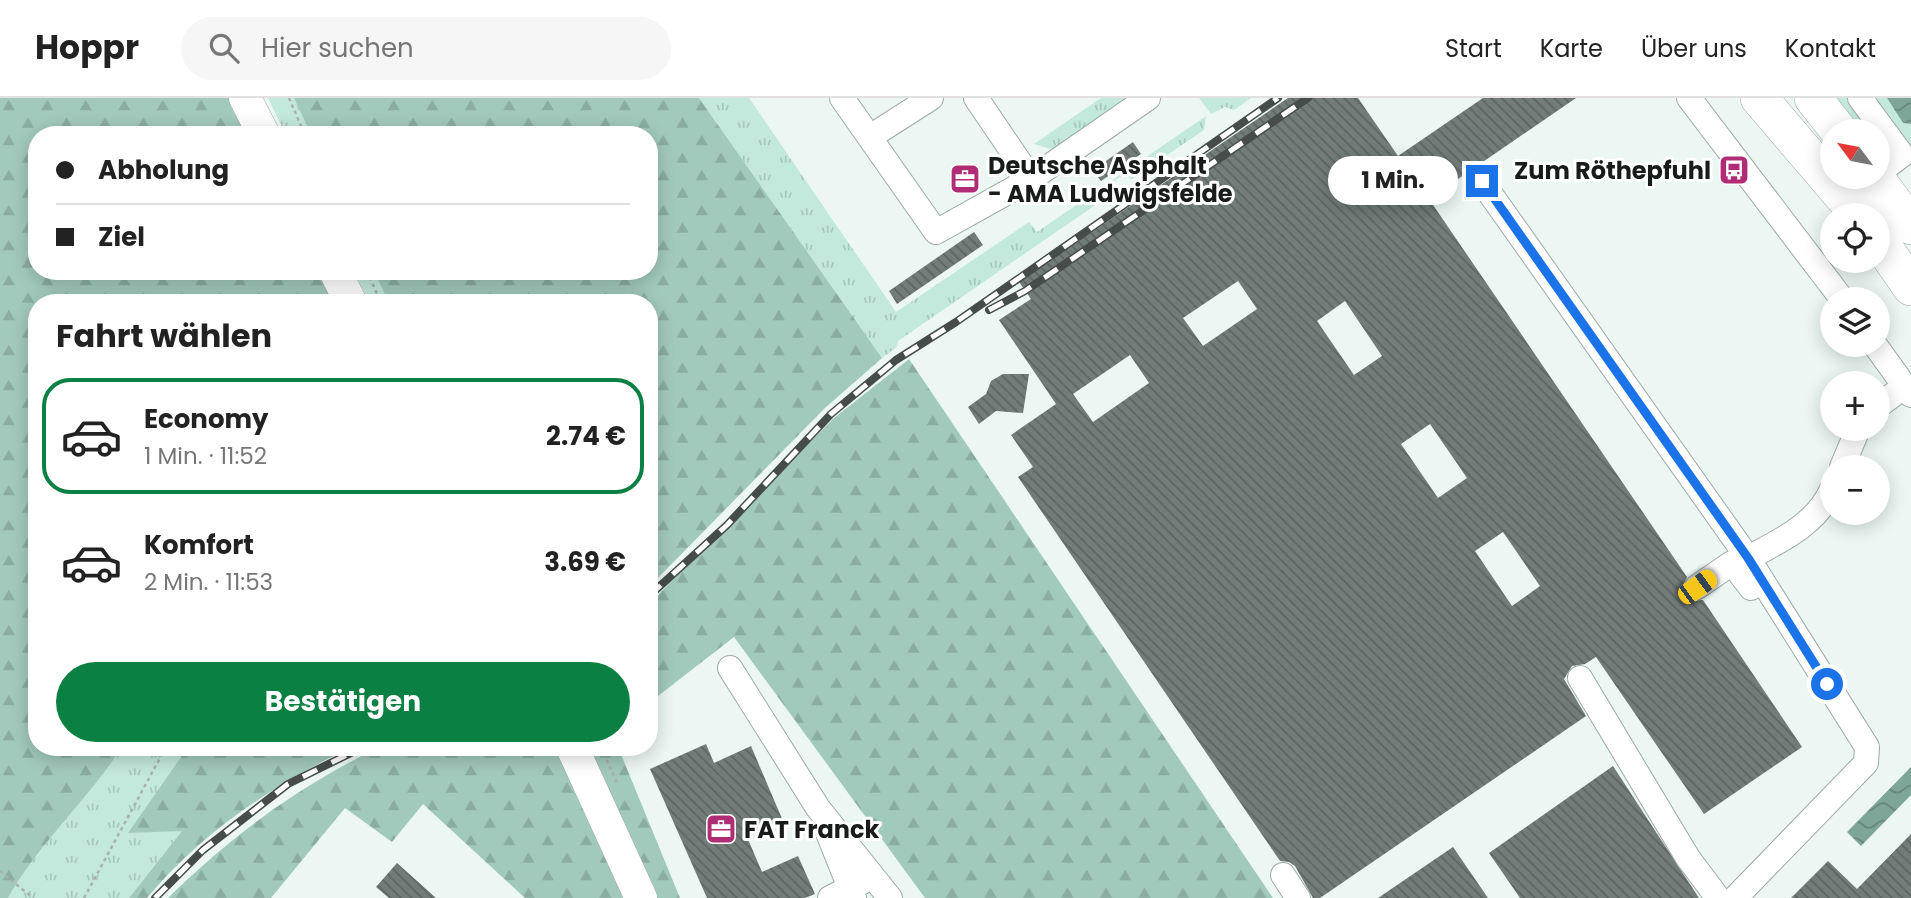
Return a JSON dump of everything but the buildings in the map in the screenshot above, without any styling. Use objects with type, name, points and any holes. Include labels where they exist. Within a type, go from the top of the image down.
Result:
[{"type":"highway","points":[[1759,98],[1850,203]]},
{"type":"highway","points":[[1774,98],[1820,159]]},
{"type":"highway","points":[[1813,98],[1830,119]]},
{"type":"highway","points":[[1886,189],[1911,226]]},
{"type":"highway","points":[[1890,256],[1911,287]]},
{"type":"main road","points":[[245,98],[259,126]]},
{"type":"main road","points":[[576,756],[641,898]]},
{"type":"street","points":[[842,98],[936,232],[1031,179],[1148,98]]},
{"type":"street","points":[[870,137],[931,98]]},
{"type":"street","points":[[976,98],[1031,179]]},
{"type":"street","points":[[1689,98],[1833,287]]},
{"type":"street","points":[[1860,98],[1875,119]]},
{"type":"street","points":[[1890,139],[1902,156],[1890,165]]},
{"type":"street","points":[[1482,181],[1748,558],[1867,747],[1866,763],[1735,898]]},
{"type":"street","points":[[1884,357],[1908,390],[1890,399]]},
{"type":"street","points":[[1748,558],[1786,538],[1820,512]]},
{"type":"street","points":[[1697,587],[1732,563],[1774,620],[1801,642]]},
{"type":"street","points":[[730,668],[818,808],[890,898]]},
{"type":"street","points":[[1580,678],[1688,858],[1718,898]]},
{"type":"street","points":[[818,808],[845,895],[874,875]]},
{"type":"street","points":[[1283,875],[1298,898]]},
{"type":"path","points":[[289,98],[301,126]]},
{"type":"path","points":[[84,898],[161,756]]},
{"type":"path","points":[[0,871],[33,898]]},
{"type":"green space","points":[[0,98],[233,98],[247,126],[28,126],[28,280],[326,280],[334,294],[28,294],[28,756],[116,756],[34,859],[8,898],[0,898]]},
{"type":"green space","points":[[268,98],[294,98],[307,126],[282,126]]},
{"type":"green space","points":[[294,98],[699,98],[882,358],[825,408],[658,578],[658,294],[385,294],[378,280],[658,280],[658,126],[307,126]]},
{"type":"green space","points":[[699,98],[749,98],[896,312],[1029,222],[1037,232],[1206,116],[1204,130],[1132,179],[1123,175],[1102,189],[1104,199],[898,341],[897,347],[882,358]]},
{"type":"green space","points":[[1101,98],[1131,98],[1054,150],[1034,144]]},
{"type":"green space","points":[[1199,98],[1251,98],[1234,110],[1225,107],[1211,114]]},
{"type":"green space","points":[[1834,98],[1887,98],[1903,123],[1911,124],[1911,154],[1890,139],[1890,119],[1850,119]]},
{"type":"green space","points":[[358,280],[379,280],[386,294],[366,294]]},
{"type":"green space","points":[[909,359],[1273,898],[925,898],[734,637],[658,696],[658,595],[834,418]]},
{"type":"green space","points":[[116,756],[182,756],[129,833],[183,830],[129,898],[8,898],[34,859]]},
{"type":"green space","points":[[182,756],[334,756],[267,794],[216,831],[192,851],[147,898],[129,898],[182,831],[128,833]]},
{"type":"green space","points":[[362,756],[563,756],[623,898],[525,898],[423,804],[392,842],[345,808],[271,898],[168,898],[217,853],[267,814]]},
{"type":"green space","points":[[584,756],[622,756],[680,898],[648,898]]},
{"type":"water","points":[[1887,98],[1911,98],[1911,124],[1903,123]]},
{"type":"water","points":[[1911,767],[1911,795],[1861,846],[1847,832]]},
{"type":"railway","points":[[658,588],[727,525],[831,414],[896,360],[956,322],[1278,98]]},
{"type":"railway","points":[[989,310],[1025,291],[1308,98]]},
{"type":"railway","points":[[155,898],[203,850],[288,784],[345,756]]},
{"type":"place","name":"Zum Röthepfuhl","points":[[1734,170]]},
{"type":"place","name":"Deutsche Asphalt - AMA Ludwigsfelde","points":[[965,179]]},
{"type":"place","name":"FAT Franck","points":[[721,829]]},
{"type":"route","points":[[1482,181],[1748,558],[1827,684]]}]
